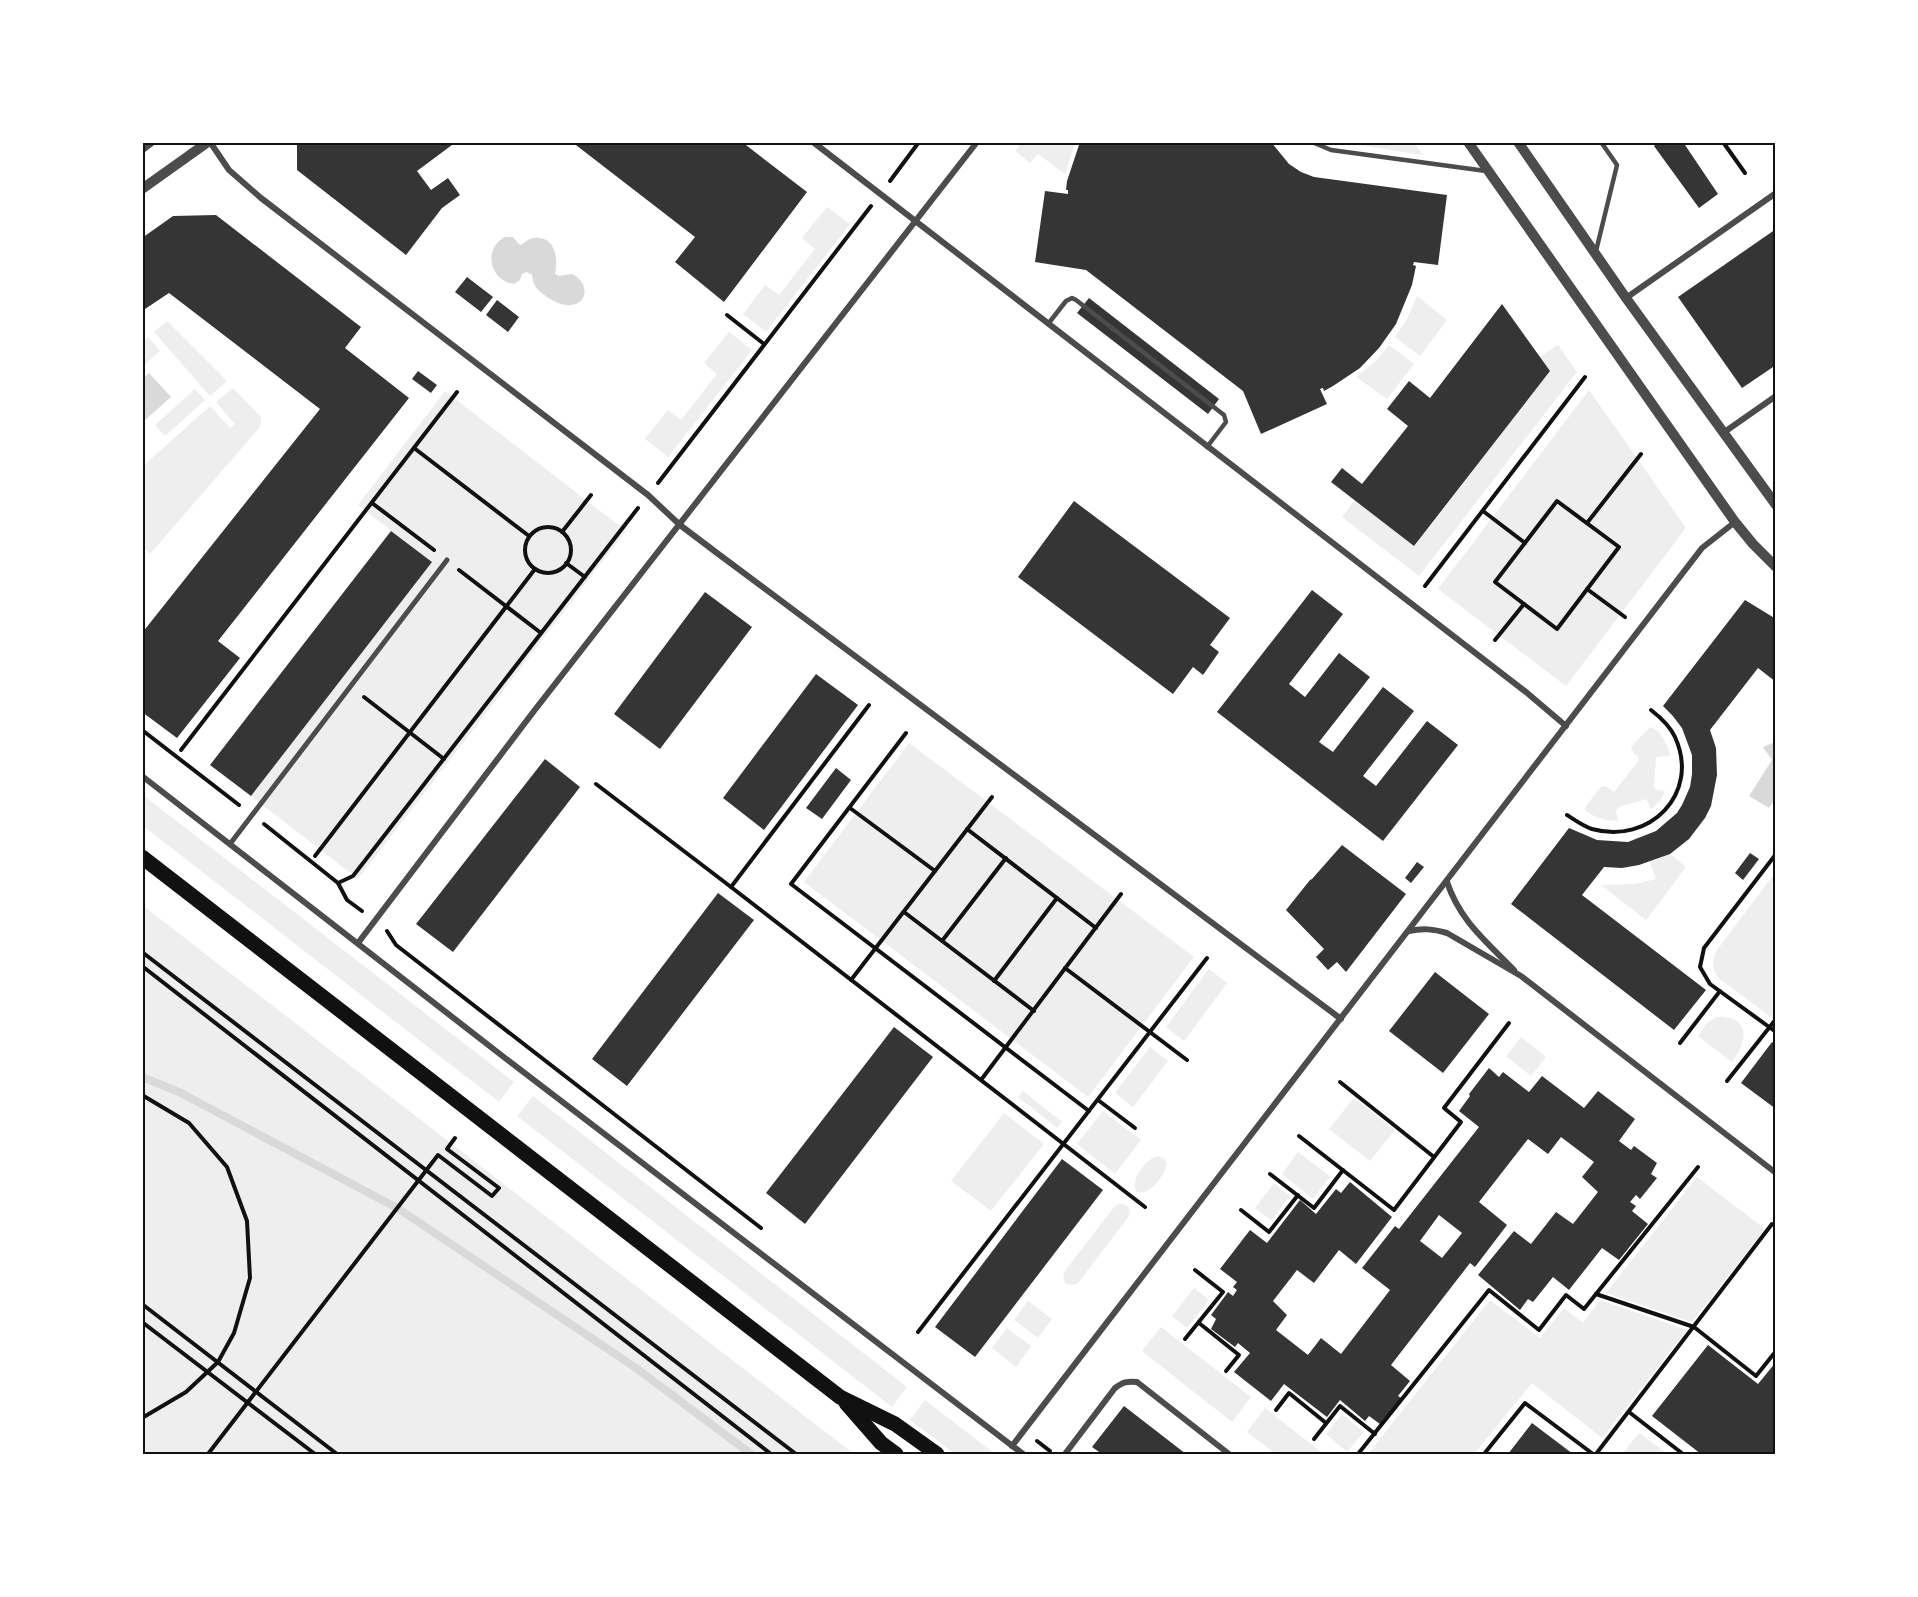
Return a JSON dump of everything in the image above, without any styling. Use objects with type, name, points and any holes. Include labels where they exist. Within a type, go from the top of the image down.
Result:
[{"type":"main road","points":[[142,856],[840,1397],[881,1443],[896,1455]]},
{"type":"main road","points":[[840,1397],[895,1424],[937,1455]]},
{"type":"street","points":[[142,148],[150,142]]},
{"type":"street","points":[[142,189],[209,142],[229,170],[261,198],[648,495],[680,525],[1341,1019]]},
{"type":"street","points":[[813,142],[1566,726]]},
{"type":"street","points":[[358,943],[534,711],[977,142]]},
{"type":"street","points":[[1468,142],[1735,522],[1776,567]]},
{"type":"street","points":[[1518,142],[1776,505]]},
{"type":"street","points":[[1626,297],[1776,193]]},
{"type":"street","points":[[1724,433],[1776,396]]},
{"type":"street","points":[[1012,1446],[1702,548],[1735,522]]},
{"type":"street","points":[[230,844],[447,560]]},
{"type":"street","points":[[142,776],[1023,1455]]},
{"type":"street","points":[[1447,882],[1456,908],[1521,976]]},
{"type":"street","points":[[1408,932],[1420,928],[1447,933],[1521,976],[1776,1173]]},
{"type":"street","points":[[1065,1455],[1115,1388],[1122,1382],[1137,1382],[1228,1455]]},
{"type":"lane","points":[[1312,142],[1331,150],[1488,171]]},
{"type":"lane","points":[[1595,253],[1617,165],[1601,142]]},
{"type":"lane","points":[[1048,324],[1066,301],[1072,298],[1076,300],[1224,415],[1226,423],[1207,447]]},
{"type":"path","points":[[892,178],[919,142]]},
{"type":"path","points":[[1723,142],[1745,173]]},
{"type":"path","points":[[663,475],[868,209]]},
{"type":"path","points":[[727,315],[764,344]]},
{"type":"path","points":[[1425,586],[1586,377]]},
{"type":"path","points":[[180,750],[457,392]]},
{"type":"path","points":[[414,448],[530,536]]},
{"type":"path","points":[[1587,523],[1641,454]]},
{"type":"path","points":[[562,532],[591,495]]},
{"type":"path","points":[[1557,501],[1587,523],[1618,547],[1557,629],[1495,582],[1557,501]]},
{"type":"path","points":[[338,883],[347,881],[353,876],[638,508]]},
{"type":"path","points":[[1483,511],[1525,543]]},
{"type":"path","points":[[548,527],[562,532],[570,544],[571,552],[566,563],[550,573],[535,569],[526,558],[526,543],[530,536],[541,528],[548,527]]},
{"type":"path","points":[[566,563],[585,578]]},
{"type":"path","points":[[315,856],[535,569]]},
{"type":"path","points":[[1587,589],[1625,617]]},
{"type":"path","points":[[1495,640],[1524,604]]},
{"type":"path","points":[[350,687],[444,759]]},
{"type":"path","points":[[731,887],[869,705]]},
{"type":"path","points":[[1568,815],[1589,828],[1608,832],[1626,831],[1648,824],[1663,813],[1674,799],[1680,785],[1682,769],[1680,752],[1674,735],[1663,720],[1651,710]]},
{"type":"path","points":[[142,730],[338,883],[347,900],[358,908]]},
{"type":"path","points":[[906,733],[791,884],[1089,1111]]},
{"type":"path","points":[[596,784],[1145,1206]]},
{"type":"path","points":[[851,980],[992,797]]},
{"type":"path","points":[[850,808],[935,872]]},
{"type":"path","points":[[967,829],[1096,928]]},
{"type":"path","points":[[1776,854],[1774,861],[1704,948],[1700,967],[1710,984],[1776,1032]]},
{"type":"path","points":[[942,941],[1006,858]]},
{"type":"path","points":[[981,1080],[1121,894]]},
{"type":"path","points":[[994,981],[1057,898]]},
{"type":"path","points":[[904,912],[1034,1011]]},
{"type":"path","points":[[387,931],[396,945],[769,1235]]},
{"type":"path","points":[[142,952],[796,1455]]},
{"type":"path","points":[[918,1332],[1207,958]]},
{"type":"path","points":[[142,966],[771,1455]]},
{"type":"path","points":[[1065,968],[1187,1060]]},
{"type":"path","points":[[1680,1043],[1720,991]]},
{"type":"path","points":[[1727,1081],[1776,1019]]},
{"type":"path","points":[[1299,1136],[1394,1210],[1461,1122],[1444,1108],[1509,1023]]},
{"type":"path","points":[[1341,1082],[1434,1157]]},
{"type":"path","points":[[142,1095],[189,1123],[227,1167],[247,1221],[250,1278],[234,1333],[218,1362],[186,1392],[142,1418]]},
{"type":"path","points":[[1098,1100],[1135,1128]]},
{"type":"path","points":[[208,1455],[438,1155],[492,1196],[499,1188],[447,1149],[455,1138]]},
{"type":"path","points":[[1358,1455],[1489,1290],[1539,1329],[1566,1295],[1584,1310],[1698,1167]]},
{"type":"path","points":[[1270,1174],[1314,1208],[1343,1170]]},
{"type":"path","points":[[1241,1210],[1269,1232],[1298,1195]]},
{"type":"path","points":[[1484,1455],[1525,1403],[1595,1455],[1772,1224]]},
{"type":"path","points":[[1185,1339],[1223,1292],[1195,1270]]},
{"type":"path","points":[[1596,1294],[1694,1327],[1756,1376],[1776,1351]]},
{"type":"path","points":[[142,1304],[337,1455]]},
{"type":"path","points":[[142,1322],[208,1370],[315,1455]]},
{"type":"path","points":[[1199,1323],[1239,1355],[1226,1371]]},
{"type":"path","points":[[1276,1410],[1289,1394],[1326,1423]]},
{"type":"path","points":[[1314,1439],[1340,1406],[1375,1434]]},
{"type":"path","points":[[1629,1412],[1683,1455]]},
{"type":"shaded area","points":[[1022,142],[1075,143],[1065,174],[1038,154],[1030,163],[1015,151]]},
{"type":"shaded area","points":[[1347,143],[1414,143],[1423,155]]},
{"type":"shaded area","points":[[827,207],[850,224],[766,332],[743,314],[765,285],[779,295],[815,249],[802,238]]},
{"type":"shaded area","points":[[505,237],[513,237],[520,245],[533,238],[547,240],[554,249],[555,274],[559,276],[572,274],[580,279],[585,293],[582,299],[570,305],[559,303],[539,290],[532,275],[527,272],[522,274],[520,280],[514,284],[499,277],[494,271],[492,256],[498,242]]},
{"type":"shaded area","points":[[1417,296],[1447,320],[1420,356],[1395,337],[1407,319]]},
{"type":"shaded area","points":[[167,321],[227,381],[210,396],[154,332]]},
{"type":"shaded area","points":[[729,332],[752,350],[668,457],[645,439],[668,410],[681,420],[717,374],[704,363]]},
{"type":"shaded area","points":[[148,337],[160,351],[143,366],[143,342]]},
{"type":"shaded area","points":[[1389,345],[1414,364],[1387,399],[1356,377],[1375,362]]},
{"type":"shaded area","points":[[1558,345],[1577,372],[1419,576],[1342,517],[1355,500],[1415,546],[1550,371],[1539,357]]},
{"type":"shaded area","points":[[149,373],[171,397],[143,422],[143,379]]},
{"type":"shaded area","points":[[233,388],[261,417],[260,427],[150,554],[143,547],[143,466],[210,406],[230,428],[235,424],[216,402]]},
{"type":"shaded area","points":[[195,389],[205,400],[165,436],[155,425]]},
{"type":"shaded area","points":[[1589,390],[1686,528],[1566,686],[1438,589]]},
{"type":"shaded area","points":[[445,391],[626,531],[358,879],[251,796],[432,562],[358,505]]},
{"type":"shaded area","points":[[1650,727],[1660,734],[1670,754],[1656,759],[1654,787],[1665,791],[1660,801],[1651,809],[1646,799],[1619,807],[1616,811],[1618,821],[1600,819],[1589,813],[1585,810],[1586,806],[1601,787],[1605,786],[1614,792],[1637,763],[1639,758],[1631,750],[1632,746]]},
{"type":"shaded area","points":[[1775,742],[1775,799],[1769,808],[1749,796],[1772,760],[1763,747]]},
{"type":"shaded area","points":[[909,743],[1194,957],[1088,1097],[804,882]]},
{"type":"shaded area","points":[[143,795],[514,1082],[499,1102],[143,826]]},
{"type":"shaded area","points":[[1670,854],[1686,867],[1646,920],[1601,885],[1635,884],[1656,879],[1650,862]]},
{"type":"shaded area","points":[[1775,873],[1775,1020],[1721,980],[1714,970],[1713,962],[1717,950]]},
{"type":"shaded area","points":[[142,905],[854,1454],[143,1454]]},
{"type":"shaded area","points":[[1209,969],[1227,983],[1184,1041],[1166,1027]]},
{"type":"shaded area","points":[[1716,1017],[1727,1018],[1741,1025],[1743,1038],[1732,1062],[1698,1036],[1706,1024]]},
{"type":"shaded area","points":[[1521,1037],[1546,1057],[1531,1076],[1506,1056]]},
{"type":"shaded area","points":[[1150,1047],[1168,1061],[1133,1107],[1115,1093]]},
{"type":"shaded area","points":[[1023,1091],[1062,1122],[1057,1128],[1018,1097]]},
{"type":"shaded area","points":[[533,1096],[907,1387],[892,1407],[517,1116]]},
{"type":"shaded area","points":[[1354,1098],[1395,1130],[1370,1161],[1329,1129]]},
{"type":"shaded area","points":[[1103,1111],[1141,1140],[1115,1174],[1077,1144]]},
{"type":"shaded area","points":[[1004,1113],[1044,1144],[991,1211],[951,1181]]},
{"type":"shaded area","points":[[1298,1152],[1330,1176],[1313,1199],[1282,1174]]},
{"type":"shaded area","points":[[1157,1156],[1163,1158],[1167,1163],[1163,1173],[1152,1188],[1137,1192],[1135,1182],[1137,1176],[1152,1158]]},
{"type":"shaded area","points":[[1697,1177],[1765,1229],[1692,1322],[1606,1293]]},
{"type":"shaded area","points":[[1274,1183],[1290,1196],[1271,1220],[1255,1208]]},
{"type":"shaded area","points":[[1126,1205],[1130,1210],[1129,1216],[1078,1283],[1066,1284],[1063,1278],[1064,1272],[1115,1206]]},
{"type":"shaded area","points":[[1194,1288],[1209,1300],[1187,1328],[1172,1316]]},
{"type":"shaded area","points":[[1490,1300],[1540,1338],[1564,1308],[1583,1323],[1600,1300],[1687,1330],[1602,1438],[1532,1383],[1474,1454],[1368,1454]]},
{"type":"shaded area","points":[[1028,1301],[1052,1319],[1038,1338],[1014,1320]]},
{"type":"shaded area","points":[[1161,1327],[1251,1397],[1232,1422],[1142,1351]]},
{"type":"shaded area","points":[[1007,1328],[1031,1346],[1016,1367],[992,1348]]},
{"type":"shaded area","points":[[925,1400],[995,1454],[955,1454],[910,1420]]},
{"type":"shaded area","points":[[1265,1408],[1324,1454],[1276,1454],[1247,1432]]},
{"type":"shaded area","points":[[1342,1414],[1364,1432],[1347,1452],[1326,1434]]},
{"type":"shaded area","points":[[1639,1433],[1667,1454],[1622,1454]]},
{"type":"building","points":[[297,142],[456,142],[417,171],[431,190],[448,178],[460,195],[442,208],[406,255],[297,170]]},
{"type":"building","points":[[572,142],[742,142],[807,192],[724,302],[675,262],[695,237]]},
{"type":"building","points":[[1080,142],[1271,142],[1289,164],[1314,177],[1447,195],[1438,265],[1414,262],[1413,265],[1416,266],[1412,285],[1396,324],[1379,348],[1360,368],[1324,391],[1323,388],[1320,389],[1327,404],[1261,434],[1243,391],[1086,270],[1035,262],[1045,191],[1068,194],[1067,181]]},
{"type":"building","points":[[1658,142],[1683,142],[1718,194],[1699,208],[1654,146]]},
{"type":"building","points":[[216,215],[361,327],[345,348],[409,398],[218,641],[240,658],[177,738],[142,712],[142,633],[320,409],[169,293],[142,311],[142,238],[173,216]]},
{"type":"building","points":[[1776,229],[1776,365],[1742,388],[1678,297]]},
{"type":"building","points":[[467,277],[493,297],[481,312],[455,292]]},
{"type":"building","points":[[1089,298],[1219,399],[1208,414],[1077,313]]},
{"type":"building","points":[[497,300],[519,317],[508,332],[486,315]]},
{"type":"building","points":[[1502,304],[1550,371],[1414,546],[1331,482],[1342,468],[1362,484],[1408,426],[1387,409],[1409,381],[1430,398]]},
{"type":"building","points":[[418,371],[437,385],[431,393],[412,379]]},
{"type":"building","points":[[1074,501],[1230,618],[1210,645],[1219,652],[1203,675],[1193,667],[1173,694],[1018,577]]},
{"type":"building","points":[[391,531],[432,562],[251,796],[210,765]]},
{"type":"building","points":[[1312,590],[1343,614],[1289,684],[1305,697],[1339,653],[1370,677],[1319,742],[1333,752],[1383,687],[1414,711],[1363,776],[1376,786],[1427,721],[1458,745],[1383,841],[1217,712]]},
{"type":"building","points":[[705,592],[752,627],[660,749],[614,714]]},
{"type":"building","points":[[1745,600],[1776,619],[1776,682],[1758,668],[1710,730],[1716,748],[1717,775],[1711,806],[1705,818],[1689,839],[1670,854],[1639,865],[1622,868],[1604,867],[1582,895],[1706,990],[1674,1030],[1511,904],[1569,828],[1597,840],[1628,842],[1656,831],[1677,813],[1690,787],[1692,755],[1682,728],[1663,706]]},
{"type":"building","points":[[816,674],[858,705],[764,830],[723,798]]},
{"type":"building","points":[[545,759],[580,787],[453,952],[416,924]]},
{"type":"building","points":[[836,768],[851,780],[822,819],[806,808]]},
{"type":"building","points":[[1342,845],[1406,894],[1346,972],[1337,962],[1328,970],[1316,957],[1324,949],[1286,910]]},
{"type":"building","points":[[1750,853],[1759,859],[1743,880],[1735,873]]},
{"type":"building","points":[[1417,862],[1424,867],[1411,883],[1405,878]]},
{"type":"building","points":[[718,893],[754,920],[627,1086],[592,1059]]},
{"type":"building","points":[[1435,972],[1489,1014],[1443,1073],[1389,1031]]},
{"type":"building","points":[[894,1027],[933,1057],[805,1224],[766,1193]]},
{"type":"building","points":[[1772,1042],[1776,1045],[1776,1109],[1741,1083]]},
{"type":"building","points":[[1489,1068],[1499,1077],[1503,1072],[1529,1092],[1542,1076],[1584,1108],[1598,1091],[1635,1119],[1619,1141],[1631,1150],[1634,1146],[1657,1163],[1651,1174],[1657,1178],[1640,1199],[1636,1195],[1630,1202],[1636,1206],[1632,1211],[1648,1224],[1619,1260],[1602,1248],[1569,1290],[1553,1277],[1533,1302],[1528,1299],[1520,1310],[1478,1275],[1514,1231],[1531,1244],[1556,1212],[1573,1224],[1598,1192],[1582,1177],[1594,1162],[1561,1137],[1548,1154],[1528,1139],[1479,1202],[1507,1225],[1475,1267],[1470,1263],[1391,1365],[1410,1381],[1398,1396],[1401,1398],[1380,1424],[1369,1416],[1365,1421],[1340,1400],[1327,1417],[1284,1384],[1271,1401],[1234,1372],[1250,1353],[1238,1343],[1235,1347],[1211,1329],[1216,1319],[1211,1315],[1228,1292],[1233,1296],[1237,1290],[1233,1287],[1237,1282],[1220,1269],[1250,1230],[1267,1243],[1300,1200],[1316,1214],[1336,1189],[1341,1193],[1350,1182],[1392,1217],[1356,1264],[1339,1250],[1314,1283],[1297,1270],[1273,1301],[1287,1315],[1276,1330],[1308,1355],[1321,1338],[1341,1354],[1390,1290],[1362,1268],[1395,1226],[1399,1229],[1479,1127],[1459,1111],[1470,1096],[1469,1094]],"holes":[[[1439,1215],[1462,1233],[1442,1258],[1420,1241]]]},
{"type":"building","points":[[1062,1159],[1103,1190],[975,1357],[935,1327]]},
{"type":"building","points":[[1708,1345],[1758,1384],[1776,1362],[1776,1454],[1701,1454],[1652,1416]]},
{"type":"building","points":[[1124,1406],[1186,1454],[1102,1454],[1092,1447]]},
{"type":"building","points":[[1532,1423],[1573,1454],[1508,1454]]},
{"type":"waterway","points":[[142,1077],[179,1092],[399,1209],[636,1368],[751,1454]]}]
